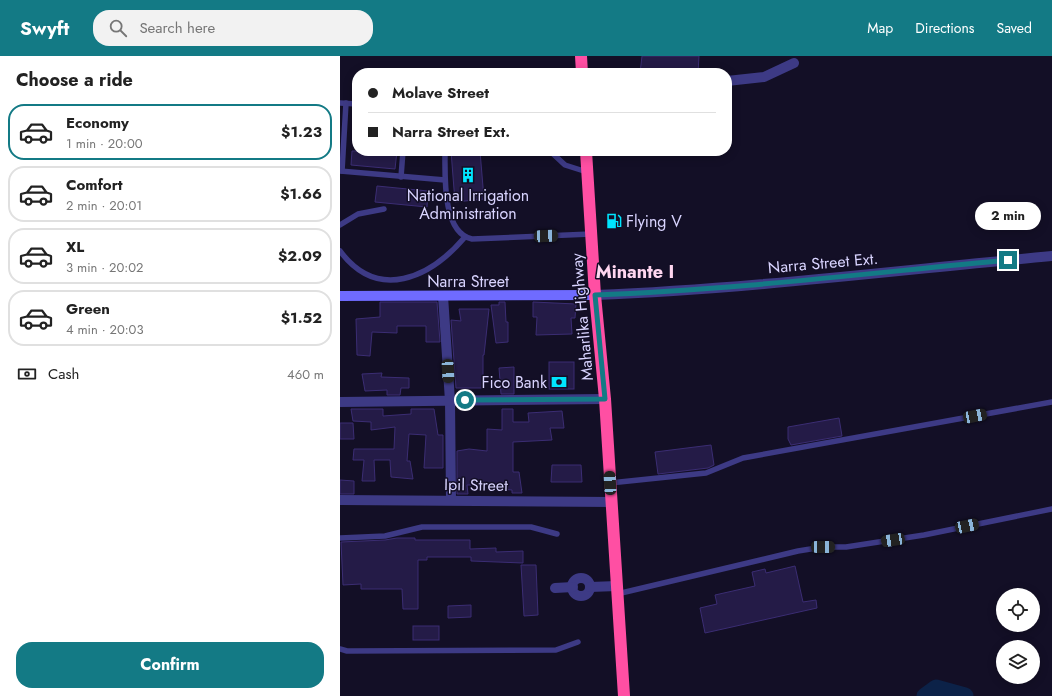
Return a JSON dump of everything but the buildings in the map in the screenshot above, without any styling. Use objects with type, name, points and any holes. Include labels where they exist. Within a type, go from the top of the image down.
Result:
[{"type":"highway","points":[[581,56],[582,68]]},
{"type":"highway","name":"Maharlika Highway","points":[[586,156],[595,295],[605,399],[624,696]]},
{"type":"street","points":[[732,80],[764,77],[794,63]]},
{"type":"street","name":"Narra Street Ext.","points":[[595,295],[658,293],[790,282],[1052,256]]},
{"type":"street","name":"Narra Street","points":[[340,296],[595,295]]},
{"type":"street","points":[[443,296],[450,401],[451,500]]},
{"type":"street","points":[[340,402],[605,399]]},
{"type":"street","name":"Ipil Street","points":[[340,500],[612,502]]},
{"type":"street","points":[[555,588],[573,587],[576,594],[582,595],[588,593],[590,587],[617,590]]},
{"type":"lane","points":[[343,103],[341,171],[445,180]]},
{"type":"lane","points":[[401,177],[403,156]]},
{"type":"lane","points":[[445,156],[445,180],[452,222],[458,231],[465,237],[472,239],[591,234]]},
{"type":"lane","points":[[555,156],[565,165],[587,172]]},
{"type":"lane","points":[[340,225],[358,214],[384,209]]},
{"type":"lane","points":[[340,251],[353,266],[364,274],[374,278],[397,280],[419,274],[435,265],[454,250],[465,237]]},
{"type":"lane","points":[[610,483],[706,472],[743,458],[1052,402]]},
{"type":"lane","points":[[617,590],[798,551],[823,547],[846,547],[916,536],[1052,509]]},
{"type":"lane","points":[[340,538],[385,536],[422,527],[532,527],[557,534]]},
{"type":"lane","points":[[340,649],[347,651],[556,650],[578,642]]},
{"type":"waterway","points":[[925,696],[936,688],[965,696]]},
{"type":"place","name":"National Irrigation Administration","points":[[468,175]]},
{"type":"place","name":"Flying V","points":[[614,221]]},
{"type":"place","name":"Fico Bank","points":[[559,382]]},
{"type":"district","name":"Minante I","points":[[635,272]]},
{"type":"route","points":[[465,400],[605,399],[595,295],[658,293],[1008,260]]}]
